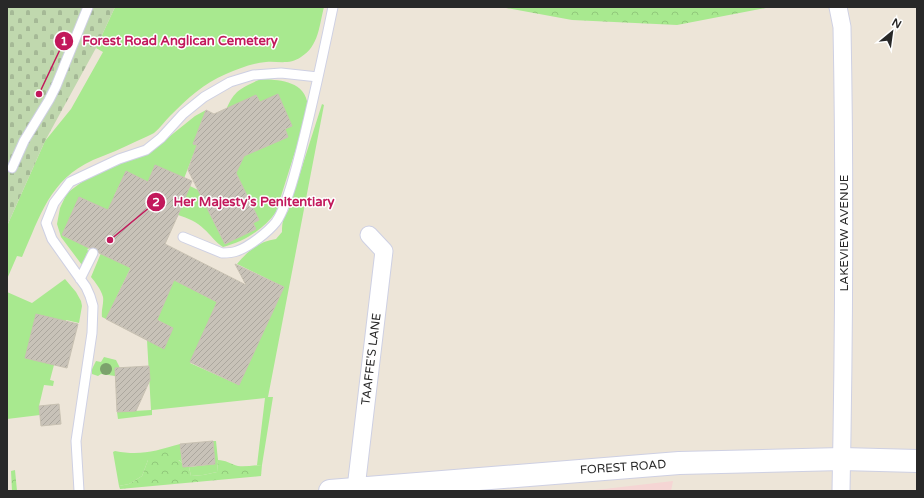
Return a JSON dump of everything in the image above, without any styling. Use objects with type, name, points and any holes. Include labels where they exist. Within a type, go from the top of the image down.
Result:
[{"type":"street","name":"LAKEVIEW AVENUE","points":[[838,7],[842,27],[844,159],[841,491]]},
{"type":"street","name":"TAAFFE'S LANE","points":[[356,488],[384,251],[369,235]]},
{"type":"street","name":"FOREST ROAD","points":[[330,491],[679,463],[842,459],[917,461]]},
{"type":"lane","points":[[12,168],[24,141],[50,100],[88,7]]},
{"type":"lane","points":[[182,237],[222,253],[236,252],[248,245],[277,221],[291,189],[318,78],[333,7]]},
{"type":"lane","points":[[79,491],[76,441],[92,333],[93,306],[90,296],[80,279],[52,239],[46,222],[54,202],[70,182],[119,158],[146,150],[161,138],[183,114],[204,97],[230,82],[253,75],[281,73],[318,78]]},
{"type":"lane","points":[[80,279],[93,253]]},
{"type":"shaded area","points":[[673,481],[671,491],[587,491]]},
{"type":"green space","points":[[7,7],[115,7],[96,48],[45,141],[7,226]]},
{"type":"green space","points":[[115,7],[324,7],[315,41],[307,52],[301,57],[288,62],[266,62],[240,68],[210,82],[189,98],[154,133],[121,149],[93,160],[78,168],[66,178],[48,201],[22,257],[17,256],[7,279],[7,226],[45,141],[71,109],[103,52],[96,48]]},
{"type":"green space","points":[[501,7],[771,7],[677,25],[572,20]]},
{"type":"green space","points":[[261,79],[288,82],[300,89],[307,101],[306,117],[276,212],[266,224],[253,234],[238,242],[223,247],[198,224],[178,215],[190,186],[198,190],[225,244],[256,229],[253,223],[259,220],[236,173],[244,156],[288,137],[285,129],[292,126],[278,95],[260,102],[256,95],[223,117],[236,93],[246,86]]},
{"type":"green space","points":[[322,104],[324,105],[268,397],[273,397],[262,465],[257,465],[265,398],[152,410],[152,415],[118,419],[117,412],[151,410],[147,340],[164,348],[173,328],[157,320],[174,280],[217,302],[190,363],[239,385],[284,287],[237,264],[254,248],[264,242],[276,239],[282,232],[283,220],[288,211]]},
{"type":"green space","points":[[206,110],[193,144],[197,145],[171,212],[168,191],[126,172],[114,196],[147,228],[79,197],[62,235],[89,248],[87,250],[91,252],[89,255],[87,253],[82,265],[61,237],[57,224],[60,208],[67,193],[86,179],[154,149],[195,116]]},
{"type":"green space","points":[[101,253],[131,267],[106,319],[102,317],[102,294],[91,277]]},
{"type":"green space","points":[[65,279],[76,292],[82,306],[79,323],[66,320],[50,380],[54,381],[53,386],[44,385],[39,406],[40,415],[7,419],[7,292],[32,303]]},
{"type":"green space","points":[[104,357],[116,360],[120,368],[115,368],[115,376],[101,374],[98,376],[92,374],[92,369],[96,361],[101,362]]},
{"type":"green space","points":[[213,441],[216,441],[218,460],[217,472],[191,476],[189,467],[215,464]]},
{"type":"green space","points":[[180,444],[182,463],[179,460],[148,460],[142,476],[129,484],[119,486],[113,452],[140,453]]},
{"type":"green space","points":[[157,451],[169,452],[182,463],[183,467],[189,467],[191,476],[217,472],[218,460],[226,461],[238,466],[262,465],[261,476],[120,489],[119,486],[129,484],[142,476],[148,460]]},
{"type":"green space","points":[[15,470],[17,491],[12,491],[11,471]]},
{"type":"building","points":[[278,94],[292,126],[285,129],[288,137],[244,156],[236,173],[259,220],[253,223],[256,229],[225,244],[188,170],[197,145],[193,144],[206,110],[214,114],[256,95],[260,102]]},
{"type":"building","points":[[155,165],[192,181],[165,244],[246,285],[235,264],[284,287],[239,385],[190,362],[217,302],[174,280],[157,320],[173,328],[164,349],[106,319],[131,268],[99,253],[95,248],[89,248],[62,235],[79,197],[108,210],[126,171],[148,182]]},
{"type":"building","points":[[36,314],[78,324],[67,368],[25,358]]},
{"type":"building","points":[[149,366],[150,380],[136,411],[117,412],[115,368]]},
{"type":"building","points":[[59,404],[61,424],[41,426],[39,406]]},
{"type":"building","points":[[213,441],[215,464],[183,467],[180,444]]},
{"type":"place","name":"Forest Road Anglican Cemetery","points":[[39,94]]},
{"type":"place","name":"Her Majesty’s Penitentiary","points":[[110,240]]}]
